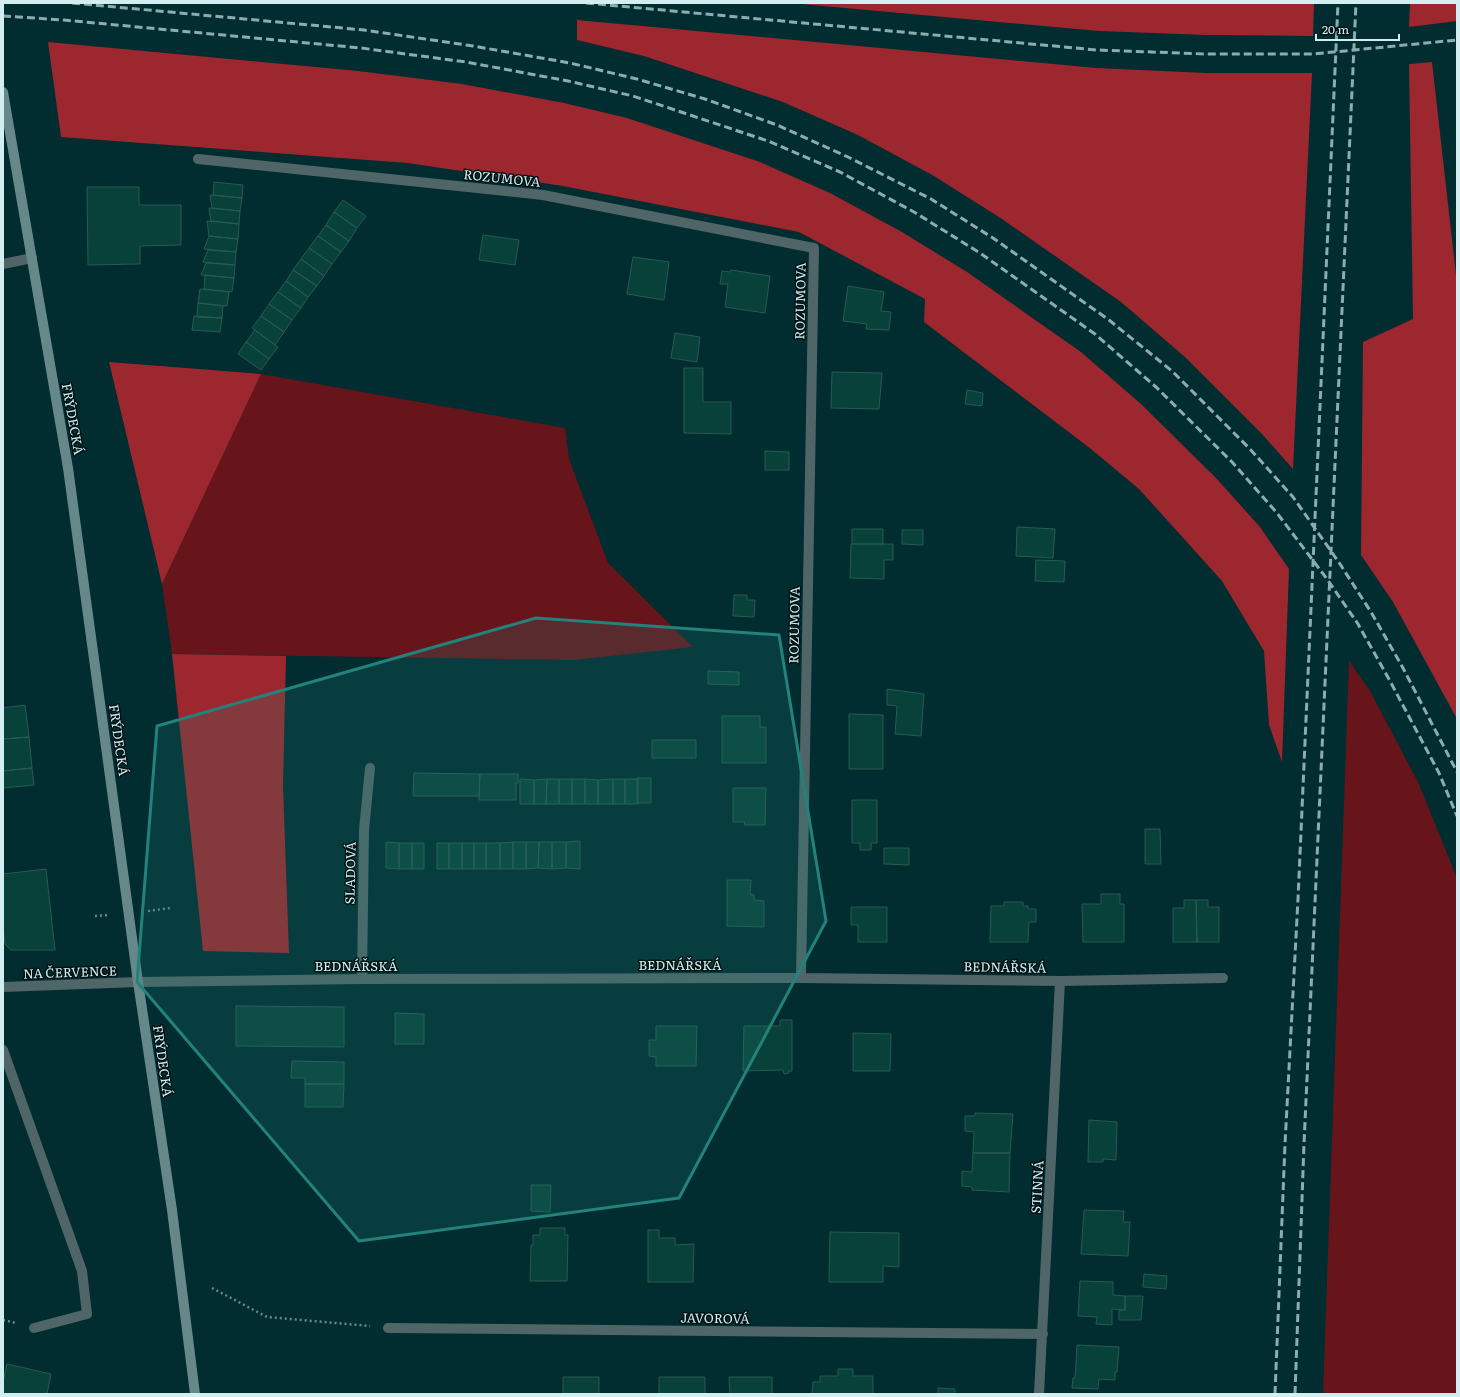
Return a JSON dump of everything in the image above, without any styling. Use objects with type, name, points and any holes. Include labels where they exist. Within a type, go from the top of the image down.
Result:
[{"type":"main road","name":"FRÝDECKÁ","points":[[3,92],[68,468],[138,982],[172,1210],[195,1394]]},
{"type":"street","name":"ROZUMOVA","points":[[198,159],[544,195],[814,248],[801,978]]},
{"type":"street","points":[[3,264],[32,258]]},
{"type":"street","name":"SLADOVÁ","points":[[362,978],[364,830],[370,768]]},
{"type":"street","name":"BEDNÁŘSKÁ","points":[[138,982],[362,978],[801,978],[1060,980],[1223,978]]},
{"type":"street","name":"STINNÁ","points":[[1039,1394],[1060,980]]},
{"type":"street","name":"NA ČERVENCE","points":[[3,988],[138,982]]},
{"type":"street","points":[[3,1050],[82,1271],[87,1314],[34,1328]]},
{"type":"street","name":"JAVOROVÁ","points":[[388,1328],[1043,1334]]},
{"type":"path","points":[[212,1288],[267,1317],[388,1328]]},
{"type":"highlighted area","points":[[536,618],[779,635],[826,921],[679,1198],[359,1241],[137,982],[157,726]]},
{"type":"shaded area","points":[[790,3],[1314,3],[1313,36],[1207,35],[1099,31]]},
{"type":"shaded area","points":[[1410,3],[1457,3],[1457,21],[1409,27]]},
{"type":"shaded area","points":[[577,20],[1096,68],[1206,73],[1312,73],[1293,469],[1262,434],[1185,357],[1121,302],[1002,219],[934,176],[858,135],[783,102],[644,56],[577,40]]},
{"type":"shaded area","points":[[48,42],[358,71],[462,84],[564,103],[627,118],[760,162],[830,193],[902,232],[967,272],[1081,352],[1141,404],[1216,478],[1260,527],[1289,569],[1282,762],[1269,725],[1264,651],[1222,581],[1139,489],[1091,449],[924,322],[925,299],[799,232],[563,186],[408,163],[61,137]]},
{"type":"shaded area","points":[[1432,62],[1457,284],[1457,719],[1393,602],[1361,555],[1363,342],[1413,319],[1409,64]]},
{"type":"shaded area","points":[[109,362],[261,374],[162,584]]},
{"type":"shaded area","points":[[261,374],[565,428],[569,459],[608,563],[693,647],[573,660],[172,654],[162,584]]},
{"type":"shaded area","points":[[172,654],[286,656],[283,786],[289,953],[203,951]]},
{"type":"shaded area","points":[[1349,661],[1370,691],[1418,782],[1457,878],[1457,1394],[1323,1394]]},
{"type":"building","points":[[214,182],[243,185],[242,198],[213,195]]},
{"type":"building","points":[[87,187],[139,187],[139,205],[181,205],[181,245],[140,246],[140,264],[88,265]]},
{"type":"building","points":[[210,195],[242,198],[240,211],[212,208]]},
{"type":"building","points":[[343,200],[366,216],[357,228],[334,212]]},
{"type":"building","points":[[209,208],[240,211],[239,224],[211,221]]},
{"type":"building","points":[[334,212],[357,228],[349,241],[326,225]]},
{"type":"building","points":[[207,221],[239,224],[238,239],[209,236]]},
{"type":"building","points":[[326,225],[349,241],[341,252],[318,236]]},
{"type":"building","points":[[483,235],[519,240],[515,265],[479,260]]},
{"type":"building","points":[[209,236],[238,239],[236,252],[204,249]]},
{"type":"building","points":[[318,236],[341,252],[332,264],[309,248]]},
{"type":"building","points":[[309,248],[332,264],[324,276],[301,259]]},
{"type":"building","points":[[208,250],[236,252],[235,265],[203,262]]},
{"type":"building","points":[[633,257],[669,262],[664,300],[627,294]]},
{"type":"building","points":[[301,259],[324,276],[317,286],[293,270]]},
{"type":"building","points":[[206,263],[235,265],[234,278],[201,275]]},
{"type":"building","points":[[293,270],[317,286],[308,297],[286,281]]},
{"type":"building","points":[[731,270],[770,276],[765,313],[725,307],[728,284],[720,284],[722,271],[730,272]]},
{"type":"building","points":[[205,275],[234,278],[232,292],[204,289]]},
{"type":"building","points":[[286,281],[308,297],[301,308],[278,292]]},
{"type":"building","points":[[848,286],[884,292],[881,311],[891,312],[889,330],[866,329],[867,324],[843,321]]},
{"type":"building","points":[[200,289],[229,292],[227,306],[198,303]]},
{"type":"building","points":[[278,292],[301,308],[292,320],[269,304]]},
{"type":"building","points":[[198,303],[223,306],[222,318],[197,317]]},
{"type":"building","points":[[269,304],[292,320],[284,332],[261,316]]},
{"type":"building","points":[[194,316],[222,318],[220,332],[192,330]]},
{"type":"building","points":[[261,316],[284,332],[275,345],[252,328]]},
{"type":"building","points":[[255,330],[278,347],[269,359],[246,342]]},
{"type":"building","points":[[675,333],[700,337],[697,362],[671,358]]},
{"type":"building","points":[[246,342],[269,359],[261,370],[238,354]]},
{"type":"building","points":[[684,368],[703,368],[703,402],[731,402],[731,434],[684,433]]},
{"type":"building","points":[[832,372],[882,373],[879,409],[831,408]]},
{"type":"building","points":[[967,390],[983,393],[982,406],[965,404]]},
{"type":"building","points":[[765,451],[789,452],[789,470],[765,470]]},
{"type":"building","points":[[1017,527],[1055,529],[1053,558],[1016,556]]},
{"type":"building","points":[[852,529],[883,529],[883,544],[852,544]]},
{"type":"building","points":[[902,530],[923,530],[923,545],[902,544]]},
{"type":"building","points":[[851,544],[893,544],[893,560],[884,560],[884,579],[850,578]]},
{"type":"building","points":[[1036,560],[1065,561],[1064,582],[1035,581]]},
{"type":"building","points":[[734,595],[747,595],[747,600],[755,600],[754,617],[733,616]]},
{"type":"building","points":[[708,671],[739,672],[739,685],[708,684]]},
{"type":"building","points":[[887,689],[924,694],[921,736],[895,734],[897,706],[887,705]]},
{"type":"building","points":[[25,705],[29,737],[3,739],[3,708]]},
{"type":"building","points":[[849,714],[883,715],[883,769],[849,769]]},
{"type":"building","points":[[722,716],[760,716],[760,727],[766,727],[766,763],[722,763]]},
{"type":"building","points":[[29,737],[32,768],[3,771],[3,739]]},
{"type":"building","points":[[652,740],[696,740],[696,758],[652,758]]},
{"type":"building","points":[[32,768],[34,785],[3,788],[3,771]]},
{"type":"building","points":[[414,773],[480,774],[479,796],[413,796]]},
{"type":"building","points":[[480,774],[518,774],[518,783],[516,783],[516,800],[479,800]]},
{"type":"building","points":[[637,778],[651,778],[651,803],[637,803]]},
{"type":"building","points":[[520,779],[534,780],[534,804],[520,804]]},
{"type":"building","points":[[547,779],[546,804],[534,804],[534,780]]},
{"type":"building","points":[[547,779],[559,779],[559,804],[546,804]]},
{"type":"building","points":[[559,779],[572,779],[572,804],[559,804]]},
{"type":"building","points":[[572,779],[585,779],[585,804],[572,804]]},
{"type":"building","points":[[585,779],[598,780],[598,804],[585,804]]},
{"type":"building","points":[[613,779],[613,804],[598,804],[598,780]]},
{"type":"building","points":[[613,779],[625,779],[625,804],[613,804]]},
{"type":"building","points":[[625,779],[638,779],[638,804],[625,804]]},
{"type":"building","points":[[733,788],[766,788],[765,825],[744,825],[745,822],[733,822]]},
{"type":"building","points":[[852,800],[877,800],[877,843],[871,843],[871,850],[860,850],[860,843],[852,843]]},
{"type":"building","points":[[1145,829],[1160,829],[1161,864],[1145,864]]},
{"type":"building","points":[[580,841],[580,869],[566,868],[566,842]]},
{"type":"building","points":[[386,842],[399,843],[399,869],[386,868]]},
{"type":"building","points":[[513,842],[526,842],[526,869],[513,869]]},
{"type":"building","points":[[513,842],[513,869],[500,869],[500,843]]},
{"type":"building","points":[[526,842],[539,842],[538,868],[526,869]]},
{"type":"building","points":[[539,842],[552,842],[552,869],[538,868]]},
{"type":"building","points":[[552,842],[566,842],[566,868],[552,869]]},
{"type":"building","points":[[399,843],[412,843],[412,869],[399,869]]},
{"type":"building","points":[[412,843],[424,843],[424,869],[412,869]]},
{"type":"building","points":[[437,843],[449,843],[449,869],[437,869]]},
{"type":"building","points":[[449,843],[462,843],[462,869],[449,869]]},
{"type":"building","points":[[462,843],[474,843],[474,869],[462,869]]},
{"type":"building","points":[[474,843],[486,843],[486,869],[474,869]]},
{"type":"building","points":[[486,843],[500,843],[500,869],[486,869]]},
{"type":"building","points":[[884,848],[909,848],[909,865],[884,864]]},
{"type":"building","points":[[46,869],[55,950],[11,950],[5,944],[3,925],[3,874]]},
{"type":"building","points":[[727,880],[751,880],[750,894],[754,895],[754,900],[764,901],[764,927],[727,926]]},
{"type":"building","points":[[1101,894],[1120,894],[1120,904],[1124,904],[1124,942],[1083,942],[1082,904],[1101,904]]},
{"type":"building","points":[[1184,900],[1196,900],[1197,942],[1173,942],[1173,908],[1184,908]]},
{"type":"building","points":[[1196,900],[1208,900],[1208,907],[1219,907],[1219,942],[1197,942]]},
{"type":"building","points":[[1004,902],[1023,902],[1023,906],[1028,906],[1028,909],[1036,909],[1036,922],[1029,922],[1028,942],[990,942],[991,906],[1004,906]]},
{"type":"building","points":[[851,907],[887,907],[887,942],[858,942],[858,925],[851,925]]},
{"type":"building","points":[[236,1006],[344,1007],[344,1047],[236,1046]]},
{"type":"building","points":[[395,1013],[424,1014],[424,1044],[395,1044]]},
{"type":"building","points":[[780,1020],[792,1020],[792,1071],[784,1074],[783,1070],[743,1071],[744,1026],[780,1026]]},
{"type":"building","points":[[656,1026],[697,1026],[696,1066],[656,1066],[656,1057],[649,1056],[649,1040],[656,1040]]},
{"type":"building","points":[[853,1033],[891,1034],[890,1071],[853,1071]]},
{"type":"building","points":[[292,1061],[344,1062],[344,1084],[305,1084],[305,1078],[291,1078]]},
{"type":"building","points":[[305,1084],[344,1084],[343,1107],[305,1107]]},
{"type":"building","points":[[975,1113],[1013,1114],[1010,1153],[973,1153],[974,1132],[965,1131],[965,1116],[975,1116]]},
{"type":"building","points":[[1089,1120],[1117,1122],[1116,1160],[1103,1159],[1103,1162],[1088,1162]]},
{"type":"building","points":[[973,1153],[1010,1153],[1009,1192],[972,1190],[972,1187],[962,1186],[962,1171],[972,1172]]},
{"type":"building","points":[[531,1185],[551,1185],[550,1212],[531,1211]]},
{"type":"building","points":[[1084,1210],[1124,1211],[1123,1222],[1130,1222],[1128,1256],[1081,1254]]},
{"type":"building","points":[[540,1228],[565,1228],[565,1235],[568,1235],[567,1281],[530,1281],[531,1245],[533,1245],[533,1235],[540,1235]]},
{"type":"building","points":[[648,1230],[659,1230],[659,1238],[675,1238],[675,1245],[694,1244],[693,1282],[648,1282]]},
{"type":"building","points":[[830,1232],[899,1233],[899,1267],[883,1266],[883,1282],[829,1282]]},
{"type":"building","points":[[1144,1274],[1167,1276],[1166,1289],[1143,1287]]},
{"type":"building","points":[[1080,1281],[1113,1282],[1113,1295],[1125,1296],[1125,1310],[1112,1309],[1112,1325],[1096,1324],[1097,1317],[1078,1316]]},
{"type":"building","points":[[1125,1296],[1143,1296],[1141,1320],[1119,1320],[1119,1310],[1125,1310]]},
{"type":"building","points":[[1077,1345],[1119,1347],[1115,1380],[1099,1379],[1098,1389],[1072,1388],[1073,1378],[1075,1378]]},
{"type":"building","points":[[7,1364],[51,1374],[47,1394],[3,1394],[3,1382]]},
{"type":"building","points":[[838,1369],[853,1369],[853,1376],[873,1376],[873,1394],[812,1394],[813,1382],[820,1382],[820,1376],[838,1376]]},
{"type":"building","points":[[563,1377],[599,1377],[599,1394],[563,1394]]},
{"type":"building","points":[[659,1377],[705,1377],[705,1394],[659,1394]]},
{"type":"building","points":[[729,1377],[772,1377],[772,1394],[730,1394]]},
{"type":"building","points":[[938,1388],[955,1389],[955,1394],[938,1394]]},
{"type":"railway","points":[[72,3],[364,30],[473,46],[570,63],[637,79],[705,99],[777,125],[848,157],[931,199],[993,238],[1109,320],[1172,371],[1250,449],[1293,497],[1340,564],[1371,612],[1403,668],[1457,772]]},
{"type":"railway","points":[[586,3],[1097,50],[1206,54],[1313,54],[1457,40]]},
{"type":"railway","points":[[1275,1394],[1285,1144],[1298,899],[1338,3]]},
{"type":"railway","points":[[1295,1394],[1304,1144],[1356,3]]},
{"type":"railway","points":[[3,16],[64,20],[361,48],[466,62],[568,81],[633,96],[768,141],[840,172],[914,212],[980,253],[1095,334],[1156,387],[1232,462],[1277,513],[1327,579],[1358,624],[1439,773],[1457,816]]}]
